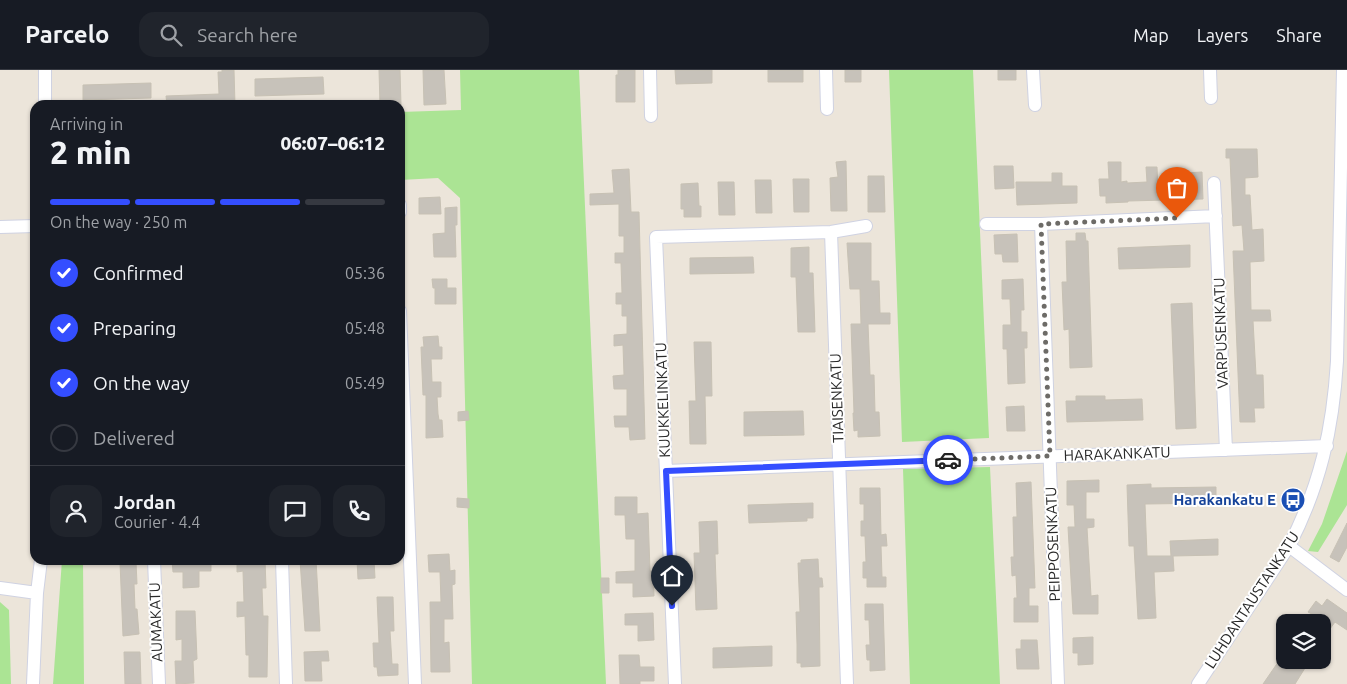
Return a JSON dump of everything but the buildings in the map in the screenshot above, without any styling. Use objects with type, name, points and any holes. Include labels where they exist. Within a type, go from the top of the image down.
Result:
[{"type":"street","points":[[44,70],[45,100]]},
{"type":"street","points":[[650,70],[652,116]]},
{"type":"street","points":[[826,70],[827,109]]},
{"type":"street","points":[[1034,70],[1034,105]]},
{"type":"street","points":[[1210,70],[1211,98]]},
{"type":"street","name":"LUHDANTAUSTANKATU","points":[[1198,684],[1289,546],[1302,522],[1327,446],[1336,385],[1344,70]]},
{"type":"street","name":"VARPUSENKATU","points":[[1214,183],[1226,450]]},
{"type":"street","points":[[986,224],[1041,224],[1216,216]]},
{"type":"street","name":"PEIPPOSENKATU","points":[[1041,224],[1058,684]]},
{"type":"street","points":[[0,227],[30,226]]},
{"type":"street","points":[[831,232],[866,226]]},
{"type":"street","name":"KUUKKELINKATU","points":[[675,684],[656,236],[831,232]]},
{"type":"street","name":"TIAISENKATU","points":[[831,232],[846,684]]},
{"type":"street","name":"HARAKANKATU","points":[[666,471],[1327,446]]},
{"type":"street","points":[[405,520],[415,684]]},
{"type":"street","points":[[1289,546],[1347,590]]},
{"type":"street","points":[[33,684],[37,593],[40,565]]},
{"type":"street","name":"AUMAKATU","points":[[154,565],[159,684]]},
{"type":"street","points":[[282,565],[286,684]]},
{"type":"street","points":[[0,588],[37,593]]},
{"type":"green space","points":[[460,70],[579,70],[606,684],[472,684],[460,198],[438,178],[405,180],[405,112],[461,110]]},
{"type":"green space","points":[[889,70],[973,70],[989,438],[902,442]]},
{"type":"green space","points":[[1347,451],[1347,505],[1318,552],[1308,551],[1322,524]]},
{"type":"green space","points":[[990,467],[1000,684],[910,684],[903,469]]},
{"type":"green space","points":[[62,565],[83,565],[84,684],[53,684]]},
{"type":"green space","points":[[0,602],[9,610],[11,684],[0,684]]},
{"type":"way so far","points":[[948,460],[1050,456],[1041,224],[1177,218]]},
{"type":"place","name":"Harakankatu E","points":[[1293,500]]},
{"type":"route","points":[[672,606],[666,471],[948,460]]}]
